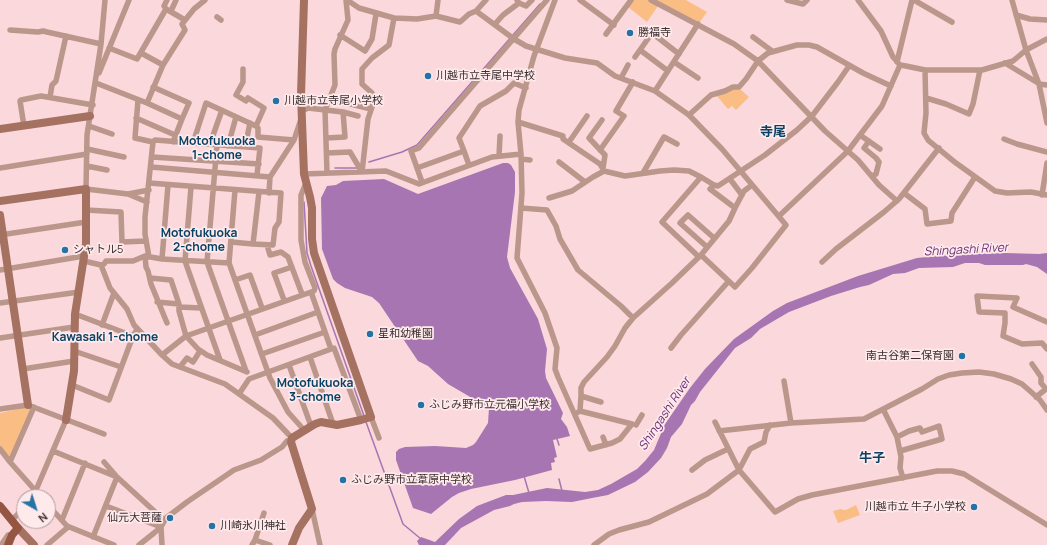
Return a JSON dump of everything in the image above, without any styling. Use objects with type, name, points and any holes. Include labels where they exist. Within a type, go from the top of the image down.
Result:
[{"type":"main road","points":[[0,506],[16,525]]},
{"type":"main road","points":[[3,544],[17,529]]},
{"type":"street","points":[[37,489],[66,420],[72,385],[75,314],[86,244],[86,166],[89,126],[101,44],[105,0]]},
{"type":"street","points":[[96,83],[129,0]]},
{"type":"street","points":[[167,0],[164,6],[185,20]]},
{"type":"street","points":[[109,48],[137,60],[168,10],[176,0]]},
{"type":"street","points":[[147,103],[163,65],[185,30],[182,24],[205,0]]},
{"type":"street","points":[[304,0],[302,114],[304,174],[312,208],[312,239],[314,253],[379,438]]},
{"type":"street","points":[[346,0],[359,8],[394,18],[417,19],[436,16],[460,22],[471,12],[476,11],[486,0]]},
{"type":"street","points":[[328,173],[325,110],[335,85],[334,54],[340,35],[348,20],[346,0]]},
{"type":"street","points":[[436,16],[438,0]]},
{"type":"street","points":[[495,24],[518,2],[526,6],[532,0]]},
{"type":"street","points":[[422,182],[411,151],[419,148],[548,0]]},
{"type":"street","points":[[555,0],[537,49],[519,110],[518,122],[521,157],[521,208],[517,258],[552,330],[557,348],[555,369],[577,412],[590,449],[606,445],[620,439],[637,426],[642,415]]},
{"type":"street","points":[[580,0],[614,25]]},
{"type":"street","points":[[606,34],[631,0]]},
{"type":"street","points":[[651,0],[734,44],[758,61],[825,131],[848,151],[879,185],[897,201]]},
{"type":"street","points":[[787,0],[803,4],[807,0]]},
{"type":"street","points":[[858,0],[881,31],[890,54],[899,63],[925,70],[980,70],[1013,61],[1026,50],[1047,39]]},
{"type":"street","points":[[779,216],[848,151],[882,106],[899,63],[913,0],[952,22]]},
{"type":"street","points":[[1012,0],[1026,50],[1038,83],[1047,123]]},
{"type":"street","points":[[476,11],[526,46],[565,58],[597,63],[615,76],[655,91],[689,115],[722,149],[786,225],[735,287],[662,222],[701,177]]},
{"type":"street","points":[[340,35],[365,51],[372,39],[376,14]]},
{"type":"street","points":[[1016,15],[1030,19],[1047,20]]},
{"type":"street","points":[[362,172],[368,119],[373,97],[372,93],[362,84],[362,69],[372,58],[389,45],[394,18]]},
{"type":"street","points":[[655,91],[698,24]]},
{"type":"street","points":[[10,30],[43,31],[101,44]]},
{"type":"street","points":[[635,57],[652,33],[679,54]]},
{"type":"street","points":[[50,97],[52,85],[56,81],[66,36]]},
{"type":"street","points":[[753,37],[772,51]]},
{"type":"street","points":[[689,115],[711,95],[733,87],[739,87],[758,61],[768,53],[797,45],[809,45],[817,48],[833,55],[849,66],[891,86]]},
{"type":"street","points":[[640,50],[668,71]]},
{"type":"street","points":[[141,53],[163,65]]},
{"type":"street","points":[[674,62],[698,78]]},
{"type":"street","points":[[1005,63],[1038,83],[1047,85]]},
{"type":"street","points":[[621,78],[628,65]]},
{"type":"street","points":[[518,122],[564,136],[563,139],[600,164],[603,170],[625,176],[643,173],[689,172],[718,186],[766,155],[797,130],[812,116],[849,66]]},
{"type":"street","points":[[243,69],[243,82],[236,95],[246,101],[248,98],[264,108],[253,124],[245,147]]},
{"type":"street","points":[[925,70],[926,113],[924,133],[928,140],[975,177],[995,191],[1007,193],[1030,192],[1044,195],[1047,163]]},
{"type":"street","points":[[926,98],[946,104],[969,114],[973,104],[980,70]]},
{"type":"street","points":[[600,150],[624,116],[616,111],[633,82]]},
{"type":"street","points":[[96,83],[147,103],[182,119]]},
{"type":"street","points":[[469,165],[459,138],[480,106],[506,91],[514,83],[526,88]]},
{"type":"street","points":[[153,87],[189,103],[173,142]]},
{"type":"street","points":[[24,126],[20,101],[41,96],[93,105]]},
{"type":"street","points":[[330,99],[371,109]]},
{"type":"street","points":[[138,100],[135,138],[153,142],[155,140],[260,148],[257,175]]},
{"type":"street","points":[[193,143],[206,103],[253,124],[258,128],[258,137],[294,140]]},
{"type":"street","points":[[269,192],[270,177],[294,140],[302,114],[308,108],[343,112],[358,116]]},
{"type":"street","points":[[210,144],[222,110]]},
{"type":"street","points":[[326,138],[345,137],[343,112]]},
{"type":"street","points":[[0,129],[90,116]]},
{"type":"street","points":[[568,142],[587,116]]},
{"type":"street","points":[[228,146],[236,117]]},
{"type":"street","points":[[136,118],[175,135]]},
{"type":"street","points":[[549,198],[572,191],[603,170],[605,155],[588,138],[602,120]]},
{"type":"street","points":[[89,126],[112,134]]},
{"type":"street","points":[[860,135],[880,149]]},
{"type":"street","points":[[499,156],[500,136]]},
{"type":"street","points":[[643,173],[664,137],[677,144]]},
{"type":"street","points":[[1004,139],[1016,144],[1047,152]]},
{"type":"street","points":[[869,141],[864,148],[879,162],[876,174],[872,176]]},
{"type":"street","points":[[153,142],[144,234],[147,256],[146,267],[151,284],[167,323]]},
{"type":"street","points":[[217,145],[207,262],[246,371]]},
{"type":"street","points":[[822,262],[836,249],[897,201],[939,148]]},
{"type":"street","points":[[417,168],[464,151]]},
{"type":"street","points":[[0,168],[87,152],[124,157]]},
{"type":"street","points":[[327,153],[350,152],[362,172]]},
{"type":"street","points":[[304,174],[386,171],[419,184],[469,165],[499,156],[521,157],[530,160]]},
{"type":"street","points":[[151,162],[216,161],[259,164]]},
{"type":"street","points":[[151,162],[215,172],[270,177]]},
{"type":"street","points":[[559,162],[585,182]]},
{"type":"street","points":[[86,166],[107,170]]},
{"type":"street","points":[[904,193],[925,209],[927,224],[951,221],[952,213],[975,177]]},
{"type":"street","points":[[730,179],[742,195]]},
{"type":"street","points":[[162,355],[186,336],[284,300],[314,291],[315,288],[305,262],[301,240],[301,195],[306,183]]},
{"type":"street","points":[[162,259],[168,185]]},
{"type":"street","points":[[128,194],[149,186],[168,185],[281,194],[279,222],[275,228],[273,245],[231,242]]},
{"type":"street","points":[[714,185],[710,190],[735,208]]},
{"type":"street","points":[[577,412],[581,388],[584,382],[607,357],[625,328],[633,318],[700,256],[729,221],[744,191],[752,185]]},
{"type":"street","points":[[191,187],[185,261],[220,360]]},
{"type":"street","points":[[0,201],[86,189],[128,194],[147,202]]},
{"type":"street","points":[[234,190],[229,263],[268,373],[288,412],[308,428]]},
{"type":"street","points":[[253,244],[259,192]]},
{"type":"street","points":[[521,208],[547,210],[556,226],[560,239],[578,270],[633,318]]},
{"type":"street","points":[[86,210],[121,212],[122,242],[146,241]]},
{"type":"street","points":[[0,215],[4,269],[12,301],[31,406],[10,462]]},
{"type":"street","points":[[707,247],[680,223],[688,215],[714,238]]},
{"type":"street","points":[[1,235],[86,222]]},
{"type":"street","points":[[267,245],[268,256],[281,252],[288,257],[302,294]]},
{"type":"street","points":[[101,265],[104,264],[106,260],[134,261],[147,256],[185,261],[229,263]]},
{"type":"street","points":[[4,269],[84,258],[101,265],[110,288],[127,309],[131,320],[162,355],[172,364],[225,384],[273,418],[292,439],[312,509],[320,545]]},
{"type":"street","points":[[284,300],[274,273],[292,267]]},
{"type":"street","points":[[235,280],[250,275],[262,308]]},
{"type":"street","points":[[150,278],[172,280],[186,336],[200,351],[246,371],[253,378]]},
{"type":"street","points":[[671,348],[728,282]]},
{"type":"street","points":[[0,303],[79,292]]},
{"type":"street","points":[[311,292],[332,349]]},
{"type":"street","points":[[102,325],[114,293]]},
{"type":"street","points":[[1047,322],[1013,308],[1017,298],[977,296],[979,312],[1005,313],[1004,336],[1022,344],[1042,343],[1047,349]]},
{"type":"street","points":[[158,302],[201,308]]},
{"type":"street","points":[[255,335],[318,312]]},
{"type":"street","points":[[75,314],[133,336]]},
{"type":"street","points":[[0,338],[74,327]]},
{"type":"street","points":[[72,385],[109,400],[133,336],[138,329]]},
{"type":"street","points":[[262,354],[325,332]]},
{"type":"street","points":[[239,394],[249,379],[334,348],[337,351],[361,420]]},
{"type":"street","points":[[74,351],[122,367]]},
{"type":"street","points":[[180,367],[187,358],[193,362],[200,351]]},
{"type":"street","points":[[310,357],[333,424]]},
{"type":"street","points":[[23,368],[74,361]]},
{"type":"street","points":[[289,364],[308,428]]},
{"type":"street","points":[[1032,364],[1041,377],[1041,382],[1046,389],[1036,397]]},
{"type":"street","points":[[719,431],[791,423],[864,419],[938,379],[949,375],[962,373],[979,372],[994,374],[1011,379],[1022,384],[1047,410]]},
{"type":"street","points":[[784,382],[791,423]]},
{"type":"street","points":[[580,396],[601,402]]},
{"type":"street","points":[[0,409],[31,406],[104,434]]},
{"type":"street","points":[[883,409],[897,437],[901,457],[900,468],[903,478]]},
{"type":"street","points":[[577,412],[637,426]]},
{"type":"street","points":[[139,545],[154,534],[164,520],[187,502],[234,470],[261,460],[278,450],[287,441],[308,428],[322,422],[338,425],[361,420],[371,416]]},
{"type":"street","points":[[715,422],[739,470],[775,512],[798,499],[812,495],[945,470],[964,474],[1047,525]]},
{"type":"street","points":[[594,545],[609,534],[649,522],[707,494],[739,470],[750,449],[764,442],[766,432],[770,425]]},
{"type":"street","points":[[897,437],[909,431],[920,428],[922,432],[939,426],[942,438],[900,451]]},
{"type":"street","points":[[603,437],[606,445]]},
{"type":"street","points":[[0,449],[31,489]]},
{"type":"street","points":[[692,470],[705,460],[728,449]]},
{"type":"street","points":[[53,451],[117,476]]},
{"type":"street","points":[[104,462],[164,520]]},
{"type":"street","points":[[62,520],[85,463]]},
{"type":"street","points":[[93,537],[117,476]]},
{"type":"street","points":[[106,506],[161,526]]},
{"type":"street","points":[[292,545],[299,528],[312,509]]},
{"type":"street","points":[[264,513],[254,542],[270,545]]},
{"type":"street","points":[[56,514],[68,527],[114,545]]},
{"type":"street","points":[[12,520],[16,516]]},
{"type":"street","points":[[161,526],[162,545]]},
{"type":"street","points":[[47,545],[68,527]]},
{"type":"street","points":[[19,529],[34,545]]},
{"type":"shaded area","points":[[633,0],[649,0],[658,6],[647,22],[628,7]]},
{"type":"shaded area","points":[[653,0],[686,0],[707,12],[699,23]]},
{"type":"shaded area","points":[[734,89],[740,89],[749,97],[736,110],[732,106],[728,109],[716,95]]},
{"type":"shaded area","points":[[503,163],[508,163],[511,165],[515,172],[515,192],[507,257],[510,268],[538,319],[547,349],[545,371],[546,378],[563,413],[561,419],[567,427],[570,436],[553,440],[557,457],[554,458],[555,462],[551,463],[552,470],[459,493],[431,514],[413,508],[396,460],[396,452],[405,447],[435,446],[466,448],[473,445],[488,423],[489,408],[448,384],[428,366],[418,361],[379,303],[372,297],[345,288],[333,279],[322,249],[321,198],[327,186],[336,185],[343,181],[384,179],[418,194]]},
{"type":"shaded area","points":[[1047,253],[1047,274],[1037,267],[1026,264],[985,265],[979,263],[965,263],[953,267],[919,268],[905,273],[893,274],[869,285],[831,296],[789,312],[760,329],[751,338],[735,348],[691,405],[682,424],[671,437],[661,458],[648,472],[635,482],[608,495],[572,502],[522,502],[494,510],[461,528],[445,545],[419,545],[417,541],[421,537],[435,542],[459,519],[477,506],[506,495],[547,488],[585,492],[598,490],[637,469],[654,450],[665,424],[705,369],[734,339],[773,311],[787,303],[858,276],[917,258],[947,255]]},
{"type":"shaded area","points":[[27,407],[31,409],[10,458],[0,446],[0,413]]},
{"type":"shaded area","points":[[856,505],[860,515],[838,523],[833,511],[841,509],[846,510]]},
{"type":"waterway","points":[[369,162],[402,152],[417,145],[540,4]]},
{"type":"waterway","points":[[335,168],[357,168]]},
{"type":"waterway","points":[[304,202],[307,253],[364,416]]},
{"type":"waterway","points":[[366,422],[403,524],[421,539]]},
{"type":"waterway","points":[[557,439],[559,445]]},
{"type":"waterway","points":[[524,476],[529,493]]},
{"type":"waterway","points":[[559,479],[562,491]]},
{"type":"place","name":"勝福寺","points":[[630,33]]},
{"type":"place","name":"川越市立寺尾中学校","points":[[428,76]]},
{"type":"place","name":"川越市立寺尾小学校","points":[[276,101]]},
{"type":"place","name":"シャトル5","points":[[65,250]]},
{"type":"place","name":"星和幼稚園","points":[[370,334]]},
{"type":"place","name":"南古谷第二保育園","points":[[962,356]]},
{"type":"place","name":"ふじみ野市立元福小学校","points":[[421,405]]},
{"type":"place","name":"ふじみ野市立葦原中学校","points":[[343,480]]},
{"type":"place","name":"川越市立 牛子小学校","points":[[974,507]]},
{"type":"place","name":"仙元大菩薩","points":[[170,518]]},
{"type":"place","name":"川崎氷川神社","points":[[212,526]]},
{"type":"district","name":"寺尾","points":[[773,132]]},
{"type":"district","name":"Motofukuoka 1-chome","points":[[217,149]]},
{"type":"district","name":"Motofukuoka 2-chome","points":[[199,241]]},
{"type":"district","name":"Kawasaki 1-chome","points":[[105,338]]},
{"type":"district","name":"Motofukuoka 3-chome","points":[[315,391]]},
{"type":"district","name":"牛子","points":[[872,458]]},
{"type":"water label","name":"Shingashi River","points":[[966,250]]},
{"type":"water label","name":"Shingashi River","points":[[665,414]]}]
